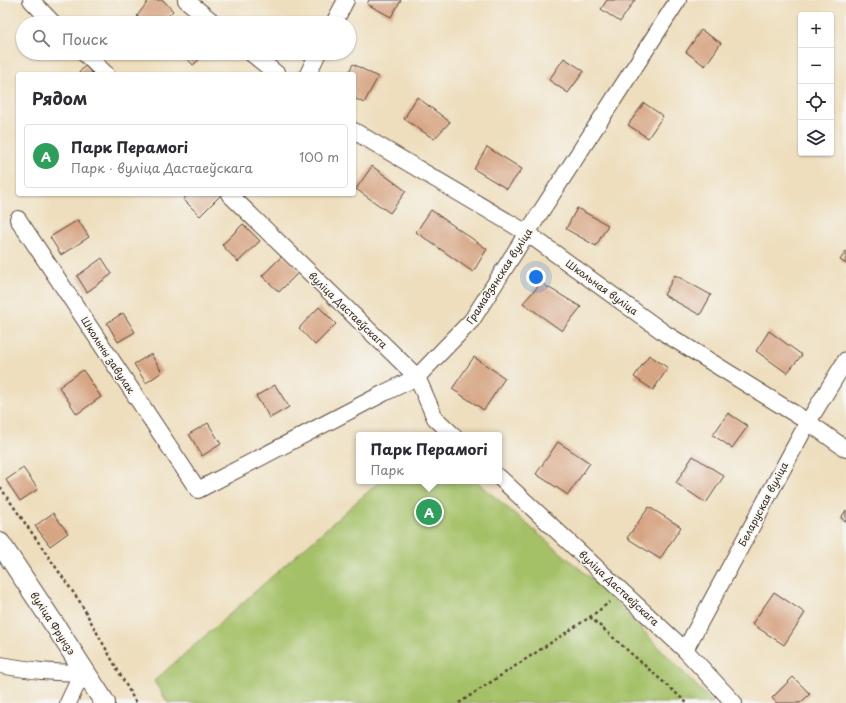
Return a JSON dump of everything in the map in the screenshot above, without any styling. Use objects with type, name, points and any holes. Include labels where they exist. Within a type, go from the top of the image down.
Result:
[{"type":"street","points":[[31,0],[46,16]]},
{"type":"street","points":[[186,0],[205,16]]},
{"type":"street","points":[[338,16],[346,0]]},
{"type":"street","name":"Грамадзянская вуліца","points":[[198,490],[417,377],[472,320],[678,0]]},
{"type":"street","points":[[91,60],[104,72]]},
{"type":"street","points":[[260,60],[275,72]]},
{"type":"street","points":[[309,72],[315,60]]},
{"type":"street","name":"Школьная вуліца","points":[[356,132],[526,234],[666,334],[808,422],[846,449]]},
{"type":"street","name":"вуліца Дастаеўскага","points":[[231,196],[417,377],[435,418],[450,432]]},
{"type":"street","name":"Школьны завулак","points":[[18,219],[198,490]]},
{"type":"street","name":"Беларуская вуліца","points":[[685,650],[808,422],[846,360]]},
{"type":"street","name":"вуліца Дастаеўскага","points":[[502,480],[685,650],[734,703]]},
{"type":"street","name":"вуліца Фрунзэ","points":[[0,543],[105,703]]},
{"type":"street","points":[[0,665],[32,670],[68,673],[85,672]]},
{"type":"street","points":[[68,703],[77,684],[85,672]]},
{"type":"path","points":[[0,487],[80,602],[136,703]]},
{"type":"path","points":[[459,703],[590,617],[623,592]]},
{"type":"path","points":[[590,617],[687,703]]},
{"type":"green space","points":[[377,484],[480,484],[599,585],[713,703],[168,703],[154,681]]},
{"type":"building","points":[[149,0],[163,0],[173,11],[168,16],[137,16]]},
{"type":"building","points":[[369,0],[401,0],[391,17],[367,4]]},
{"type":"building","points":[[607,0],[635,0],[620,22],[601,9]]},
{"type":"building","points":[[701,30],[721,43],[705,66],[686,52]]},
{"type":"building","points":[[564,58],[584,71],[568,93],[549,80]]},
{"type":"building","points":[[188,60],[199,60],[193,65]]},
{"type":"building","points":[[353,64],[378,77],[364,103],[356,99],[356,72],[349,72]]},
{"type":"building","points":[[85,66],[91,72],[80,72]]},
{"type":"building","points":[[417,97],[450,122],[434,139],[404,119]]},
{"type":"building","points":[[644,103],[663,116],[648,138],[628,125]]},
{"type":"building","points":[[487,147],[522,169],[507,189],[474,169]]},
{"type":"building","points":[[372,166],[406,191],[390,213],[356,189]]},
{"type":"building","points":[[187,196],[220,196],[200,216],[183,199]]},
{"type":"building","points":[[577,208],[608,225],[596,246],[566,229]]},
{"type":"building","points":[[431,210],[487,249],[473,272],[416,232]]},
{"type":"building","points":[[78,220],[89,237],[61,255],[50,237]]},
{"type":"building","points":[[243,224],[260,241],[238,262],[222,245]]},
{"type":"building","points":[[846,251],[846,264],[840,260]]},
{"type":"building","points":[[283,255],[300,271],[279,292],[262,276]]},
{"type":"building","points":[[102,258],[112,274],[87,292],[77,276]]},
{"type":"building","points":[[675,275],[711,295],[700,315],[664,295]]},
{"type":"building","points":[[541,283],[581,307],[562,331],[523,303]]},
{"type":"building","points":[[319,307],[336,324],[315,345],[299,328]]},
{"type":"building","points":[[123,313],[135,332],[118,342],[107,323]]},
{"type":"building","points":[[769,331],[802,355],[787,373],[756,351]]},
{"type":"building","points":[[151,354],[162,372],[146,383],[134,364]]},
{"type":"building","points":[[649,355],[668,368],[653,390],[634,377]]},
{"type":"building","points":[[474,357],[505,378],[484,410],[452,389]]},
{"type":"building","points":[[83,370],[101,397],[77,414],[59,387]]},
{"type":"building","points":[[275,385],[289,407],[270,418],[256,396]]},
{"type":"building","points":[[728,413],[748,426],[732,448],[713,435]]},
{"type":"building","points":[[208,423],[221,444],[202,456],[189,434]]},
{"type":"building","points":[[558,442],[590,463],[568,495],[536,474]]},
{"type":"building","points":[[693,456],[724,476],[706,503],[676,483]]},
{"type":"building","points":[[23,468],[38,489],[20,501],[6,480]]},
{"type":"building","points":[[649,507],[681,527],[660,559],[627,538]]},
{"type":"building","points":[[846,510],[846,522],[841,518]]},
{"type":"building","points":[[53,513],[68,533],[50,546],[35,526]]},
{"type":"building","points":[[774,592],[805,613],[784,645],[752,624]]},
{"type":"building","points":[[793,677],[810,694],[800,703],[777,703],[772,698]]},
{"type":"place","name":"Парк Перамогі","points":[[429,512]]}]
